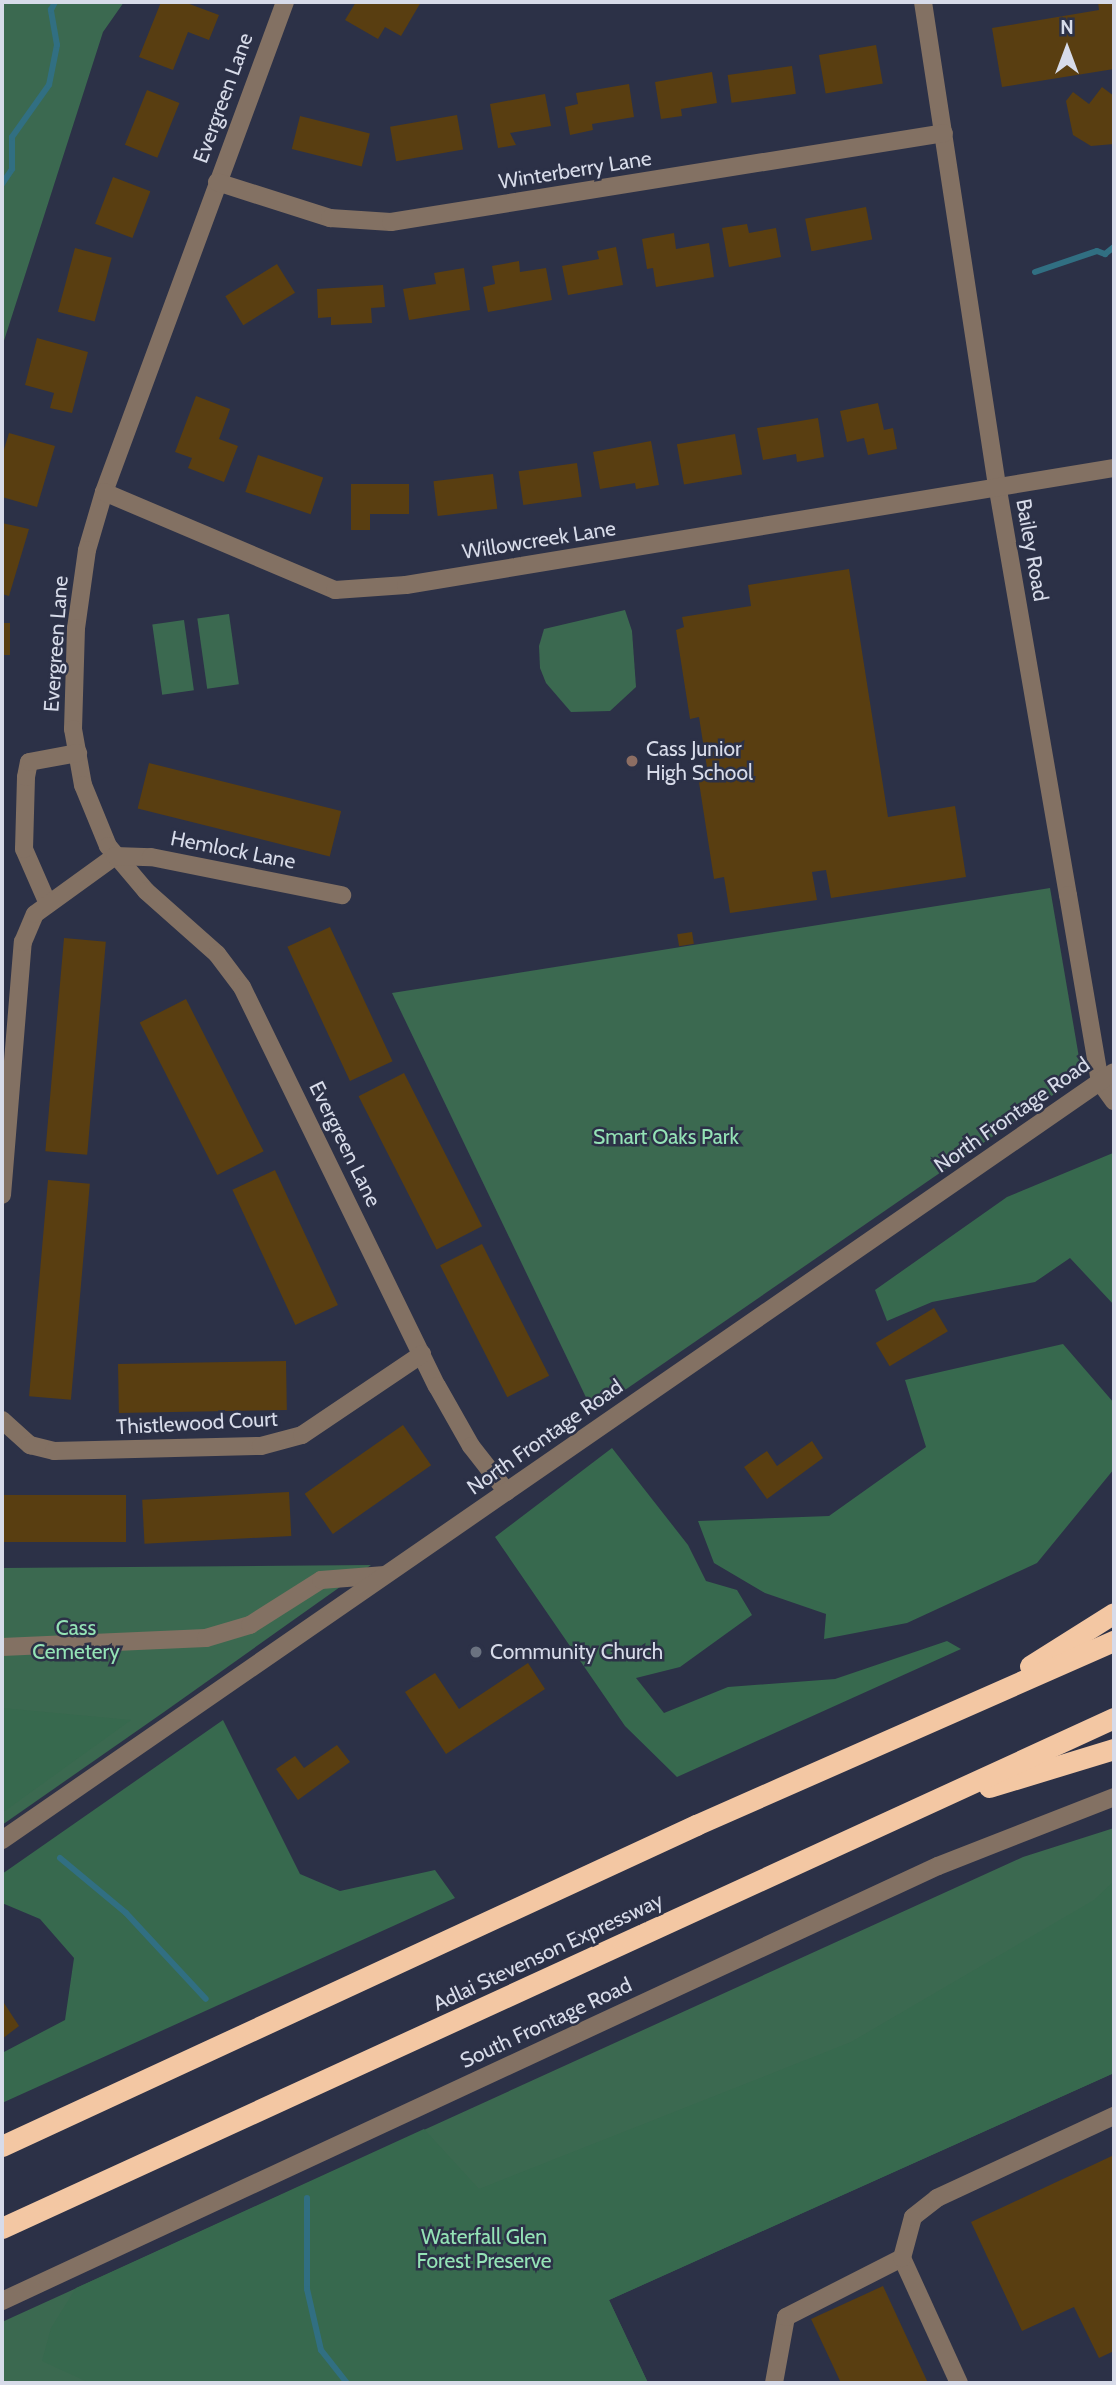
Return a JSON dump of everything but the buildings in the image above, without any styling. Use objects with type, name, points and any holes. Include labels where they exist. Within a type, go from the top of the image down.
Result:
[{"type":"highway","points":[[972,1703],[1114,1613]]},
{"type":"highway","points":[[2,2146],[696,1825],[1114,1641]]},
{"type":"highway","name":"Adlai Stevenson Expressway","points":[[2,2228],[1114,1718]]},
{"type":"highway","points":[[911,1812],[1114,1749]]},
{"type":"street","name":"Evergreen Lane","points":[[285,2],[104,492],[87,551],[76,628],[73,729],[92,814],[115,856],[146,891],[217,954],[242,987],[452,1414],[507,1492]]},
{"type":"street","name":"Bailey Road","points":[[923,2],[998,490],[1107,1077],[1114,1101]]},
{"type":"street","name":"Winterberry Lane","points":[[217,182],[330,218],[391,222],[944,133]]},
{"type":"street","name":"Willowcreek Lane","points":[[104,492],[335,590],[406,585],[998,490],[1114,468]]},
{"type":"street","points":[[48,904],[24,849],[26,777],[30,762],[78,753]]},
{"type":"street","points":[[2,1195],[23,942],[35,914],[115,856]]},
{"type":"street","name":"Hemlock Lane","points":[[115,856],[151,857],[342,895]]},
{"type":"street","name":"North Frontage Road","points":[[2,1840],[1107,1077]]},
{"type":"street","name":"Thistlewood Court","points":[[2,1420],[30,1445],[54,1451],[273,1445],[302,1436],[422,1354]]},
{"type":"street","points":[[2,1647],[206,1638],[250,1625],[321,1580],[385,1575]]},
{"type":"street","name":"South Frontage Road","points":[[2,2301],[938,1866],[1114,1797]]},
{"type":"street","points":[[959,2383],[902,2258],[913,2217],[937,2198],[1114,2116]]},
{"type":"street","points":[[774,2383],[786,2317],[902,2258]]},
{"type":"green space","points":[[2,2],[124,2],[103,32],[2,347]]},
{"type":"green space","points":[[625,610],[632,631],[636,687],[610,711],[571,712],[546,683],[540,668],[539,646],[544,629]]},
{"type":"green space","points":[[229,614],[239,684],[207,689],[197,618]]},
{"type":"green space","points":[[184,620],[194,690],[162,695],[152,624]]},
{"type":"green space","name":"Smart Oaks Park","points":[[1050,888],[1082,1075],[593,1412],[392,993]]},
{"type":"green space","points":[[1113,1153],[1114,1305],[1070,1258],[1035,1282],[932,1302],[887,1321],[875,1290],[1007,1197]]},
{"type":"green space","points":[[1063,1344],[1114,1403],[1114,1469],[1037,1563],[907,1623],[824,1639],[826,1614],[765,1593],[714,1563],[698,1521],[829,1516],[926,1447],[905,1380]]},
{"type":"green space","points":[[612,1448],[688,1545],[706,1581],[737,1590],[752,1615],[680,1667],[636,1678],[664,1713],[728,1687],[835,1679],[947,1641],[961,1649],[677,1777],[625,1726],[495,1537]]},
{"type":"green space","name":"Cass Cemetery","points":[[371,1565],[164,1712],[2,1825],[2,1568]]},
{"type":"green space","points":[[2,1708],[131,1720],[2,1813]]},
{"type":"green space","points":[[223,1720],[300,1874],[340,1891],[435,1870],[455,1898],[2,2103],[2,2053],[65,2020],[74,1958],[40,1919],[2,1903],[2,1874]]},
{"type":"green space","name":"Waterfall Glen Forest Preserve","points":[[1114,1828],[1114,2073],[609,2300],[648,2383],[2,2383],[2,2322],[1023,1857]]},
{"type":"green space","name":"Waterfall Glen Forest Preserve","points":[[1114,1881],[1114,2073],[609,2300],[648,2383],[90,2383],[42,2361],[51,2328],[76,2288],[424,2129],[479,2189],[851,2042],[1094,1900]]},
{"type":"waterway","points":[[2,184],[12,169],[12,137],[49,85],[57,45],[51,10],[55,2]]},
{"type":"waterway","points":[[1035,272],[1097,251],[1105,254],[1114,247]]},
{"type":"waterway","points":[[60,1858],[126,1913],[206,1999]]},
{"type":"waterway","points":[[307,2198],[307,2289],[321,2350],[347,2383]]},
{"type":"place","name":"Cass Junior High School","points":[[632,761]]},
{"type":"place","name":"Community Church","points":[[476,1652]]}]
